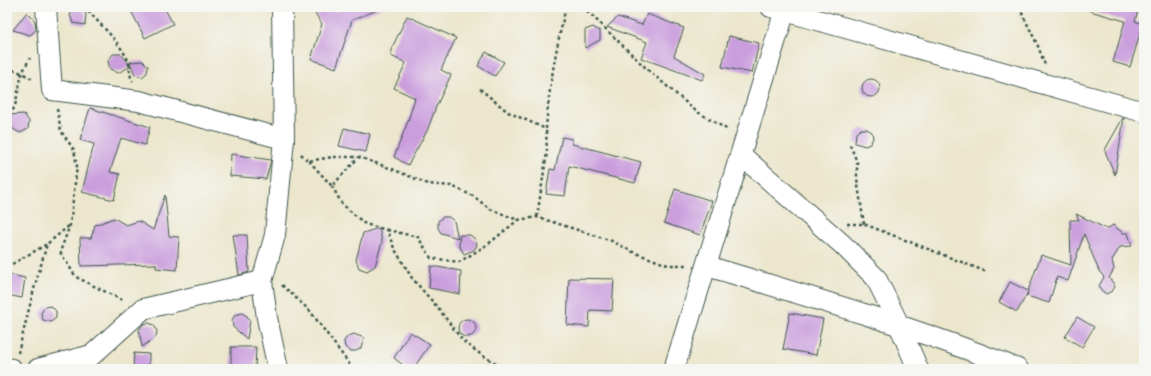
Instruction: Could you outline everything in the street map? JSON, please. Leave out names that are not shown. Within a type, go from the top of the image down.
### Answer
[{"type":"street","points":[[46,7],[52,90],[139,101],[284,138]]},
{"type":"street","points":[[278,369],[267,318],[264,272],[275,235],[284,138],[282,7]]},
{"type":"street","points":[[674,369],[744,148],[781,8],[1144,112]]},
{"type":"street","points":[[744,148],[819,224],[842,244],[876,278],[900,327],[918,369]]},
{"type":"street","points":[[707,266],[852,310],[989,357],[1018,369]]},
{"type":"street","points":[[38,369],[92,355],[143,309],[264,272]]},
{"type":"path","points":[[84,7],[107,30],[123,52],[128,60],[130,77],[134,82]]},
{"type":"path","points":[[537,217],[547,152],[546,129],[549,89],[557,43],[566,7]]},
{"type":"path","points":[[583,7],[648,70],[696,111],[744,148]]},
{"type":"path","points":[[1019,7],[1038,46],[1052,86]]},
{"type":"path","points":[[7,121],[15,106],[22,73],[33,53]]},
{"type":"path","points":[[7,68],[22,73],[52,90],[61,131],[74,150],[77,166],[70,225],[60,252],[76,277],[125,302]]},
{"type":"path","points":[[480,90],[508,112],[546,129]]},
{"type":"path","points":[[284,138],[332,186],[342,204],[364,224],[418,237],[431,258],[459,262],[487,245],[518,220]]},
{"type":"path","points":[[850,145],[857,162],[857,179],[864,224]]},
{"type":"path","points":[[308,161],[333,157],[359,157],[428,184],[452,186],[473,196],[490,210],[518,220],[537,217],[612,241],[634,252],[668,265],[707,266]]},
{"type":"path","points":[[332,186],[359,157]]},
{"type":"path","points":[[819,224],[864,224],[987,272]]},
{"type":"path","points":[[7,267],[47,244],[70,225]]},
{"type":"path","points":[[387,230],[394,248],[412,278],[438,308],[463,341],[484,356],[507,369]]},
{"type":"path","points":[[12,364],[47,244]]},
{"type":"path","points":[[264,272],[310,311],[353,369]]},
{"type":"building","points":[[129,7],[164,7],[173,24],[145,38]]},
{"type":"building","points":[[311,7],[331,7],[337,12],[342,7],[382,8],[352,20],[336,68],[311,59],[322,24]]},
{"type":"building","points":[[1090,7],[1139,7],[1135,21],[1143,24],[1130,67],[1113,62],[1125,21],[1090,11]]},
{"type":"building","points":[[74,9],[81,9],[86,14],[85,25],[73,23],[70,15]]},
{"type":"building","points":[[27,12],[35,21],[36,30],[30,35],[13,30]]},
{"type":"building","points":[[647,14],[684,28],[674,56],[705,74],[702,80],[641,58],[647,42],[607,27],[618,17],[642,25]]},
{"type":"building","points":[[407,16],[456,38],[441,70],[451,75],[427,131],[408,165],[394,157],[415,98],[394,88],[406,63],[391,56],[391,50]]},
{"type":"building","points":[[593,27],[600,31],[600,40],[585,48],[585,30]]},
{"type":"building","points":[[729,36],[759,43],[752,73],[722,67]]},
{"type":"building","points":[[486,52],[504,62],[495,76],[478,66]]},
{"type":"building","points":[[113,54],[121,54],[131,66],[118,73],[110,69],[108,61]]},
{"type":"building","points":[[143,61],[148,66],[147,73],[142,77],[135,75],[130,62]]},
{"type":"building","points":[[871,79],[877,82],[880,88],[877,94],[871,97],[865,94],[862,88],[865,82]]},
{"type":"building","points":[[90,108],[150,127],[145,145],[121,138],[110,172],[120,174],[114,200],[82,192],[94,144],[80,140]]},
{"type":"building","points":[[24,114],[29,121],[28,129],[20,133],[13,129],[8,115]]},
{"type":"building","points":[[1124,118],[1115,175],[1105,151]]},
{"type":"building","points":[[344,128],[370,134],[366,152],[339,146]]},
{"type":"building","points":[[861,129],[867,129],[872,132],[873,138],[870,144],[865,146],[855,143],[856,133]]},
{"type":"building","points":[[562,137],[572,139],[572,144],[641,162],[635,183],[569,166],[565,196],[546,194],[550,169],[555,170]]},
{"type":"building","points":[[231,154],[271,160],[266,179],[230,176]]},
{"type":"building","points":[[675,189],[712,201],[700,235],[664,223]]},
{"type":"building","points":[[165,195],[169,236],[179,237],[177,270],[156,268],[156,264],[81,266],[80,238],[91,238],[95,225],[114,218],[126,225],[139,221],[153,230]]},
{"type":"building","points":[[1076,214],[1107,229],[1113,225],[1123,233],[1128,233],[1132,246],[1120,247],[1112,260],[1114,269],[1109,278],[1115,287],[1112,291],[1106,294],[1099,286],[1104,277],[1099,271],[1084,234],[1068,281],[1057,277],[1049,303],[1027,296],[1028,292],[1017,312],[999,302],[1010,282],[1028,291],[1041,255],[1071,265],[1070,220],[1079,220]]},
{"type":"building","points":[[443,217],[449,217],[454,221],[458,238],[441,233],[438,228],[438,221]]},
{"type":"building","points":[[379,228],[382,242],[375,266],[367,271],[359,268],[356,260],[363,233]]},
{"type":"building","points":[[233,235],[247,235],[249,272],[239,275]]},
{"type":"building","points":[[460,235],[470,235],[475,239],[477,245],[474,250],[464,254],[459,245]]},
{"type":"building","points":[[431,266],[461,271],[460,294],[429,288]]},
{"type":"building","points":[[7,274],[25,278],[22,298],[7,295]]},
{"type":"building","points":[[569,278],[614,279],[612,311],[590,310],[589,327],[567,325]]},
{"type":"building","points":[[51,306],[56,311],[56,318],[51,322],[43,320],[41,313],[45,307]]},
{"type":"building","points":[[242,313],[247,316],[250,321],[247,339],[233,327],[232,320],[235,315]]},
{"type":"building","points":[[790,313],[823,319],[816,355],[783,349]]},
{"type":"building","points":[[1077,317],[1094,327],[1082,347],[1065,337]]},
{"type":"building","points":[[467,319],[473,322],[476,328],[473,334],[467,337],[461,334],[458,328],[461,322]]},
{"type":"building","points":[[149,323],[154,325],[157,331],[156,337],[142,347],[139,330],[143,324]]},
{"type":"building","points":[[410,332],[430,344],[413,369],[408,369],[394,358]]},
{"type":"building","points":[[354,334],[364,338],[361,348],[356,351],[350,351],[345,347],[344,341],[348,336]]},
{"type":"building","points":[[231,347],[256,347],[255,369],[231,369]]},
{"type":"building","points":[[134,353],[149,354],[149,369],[133,369]]}]
